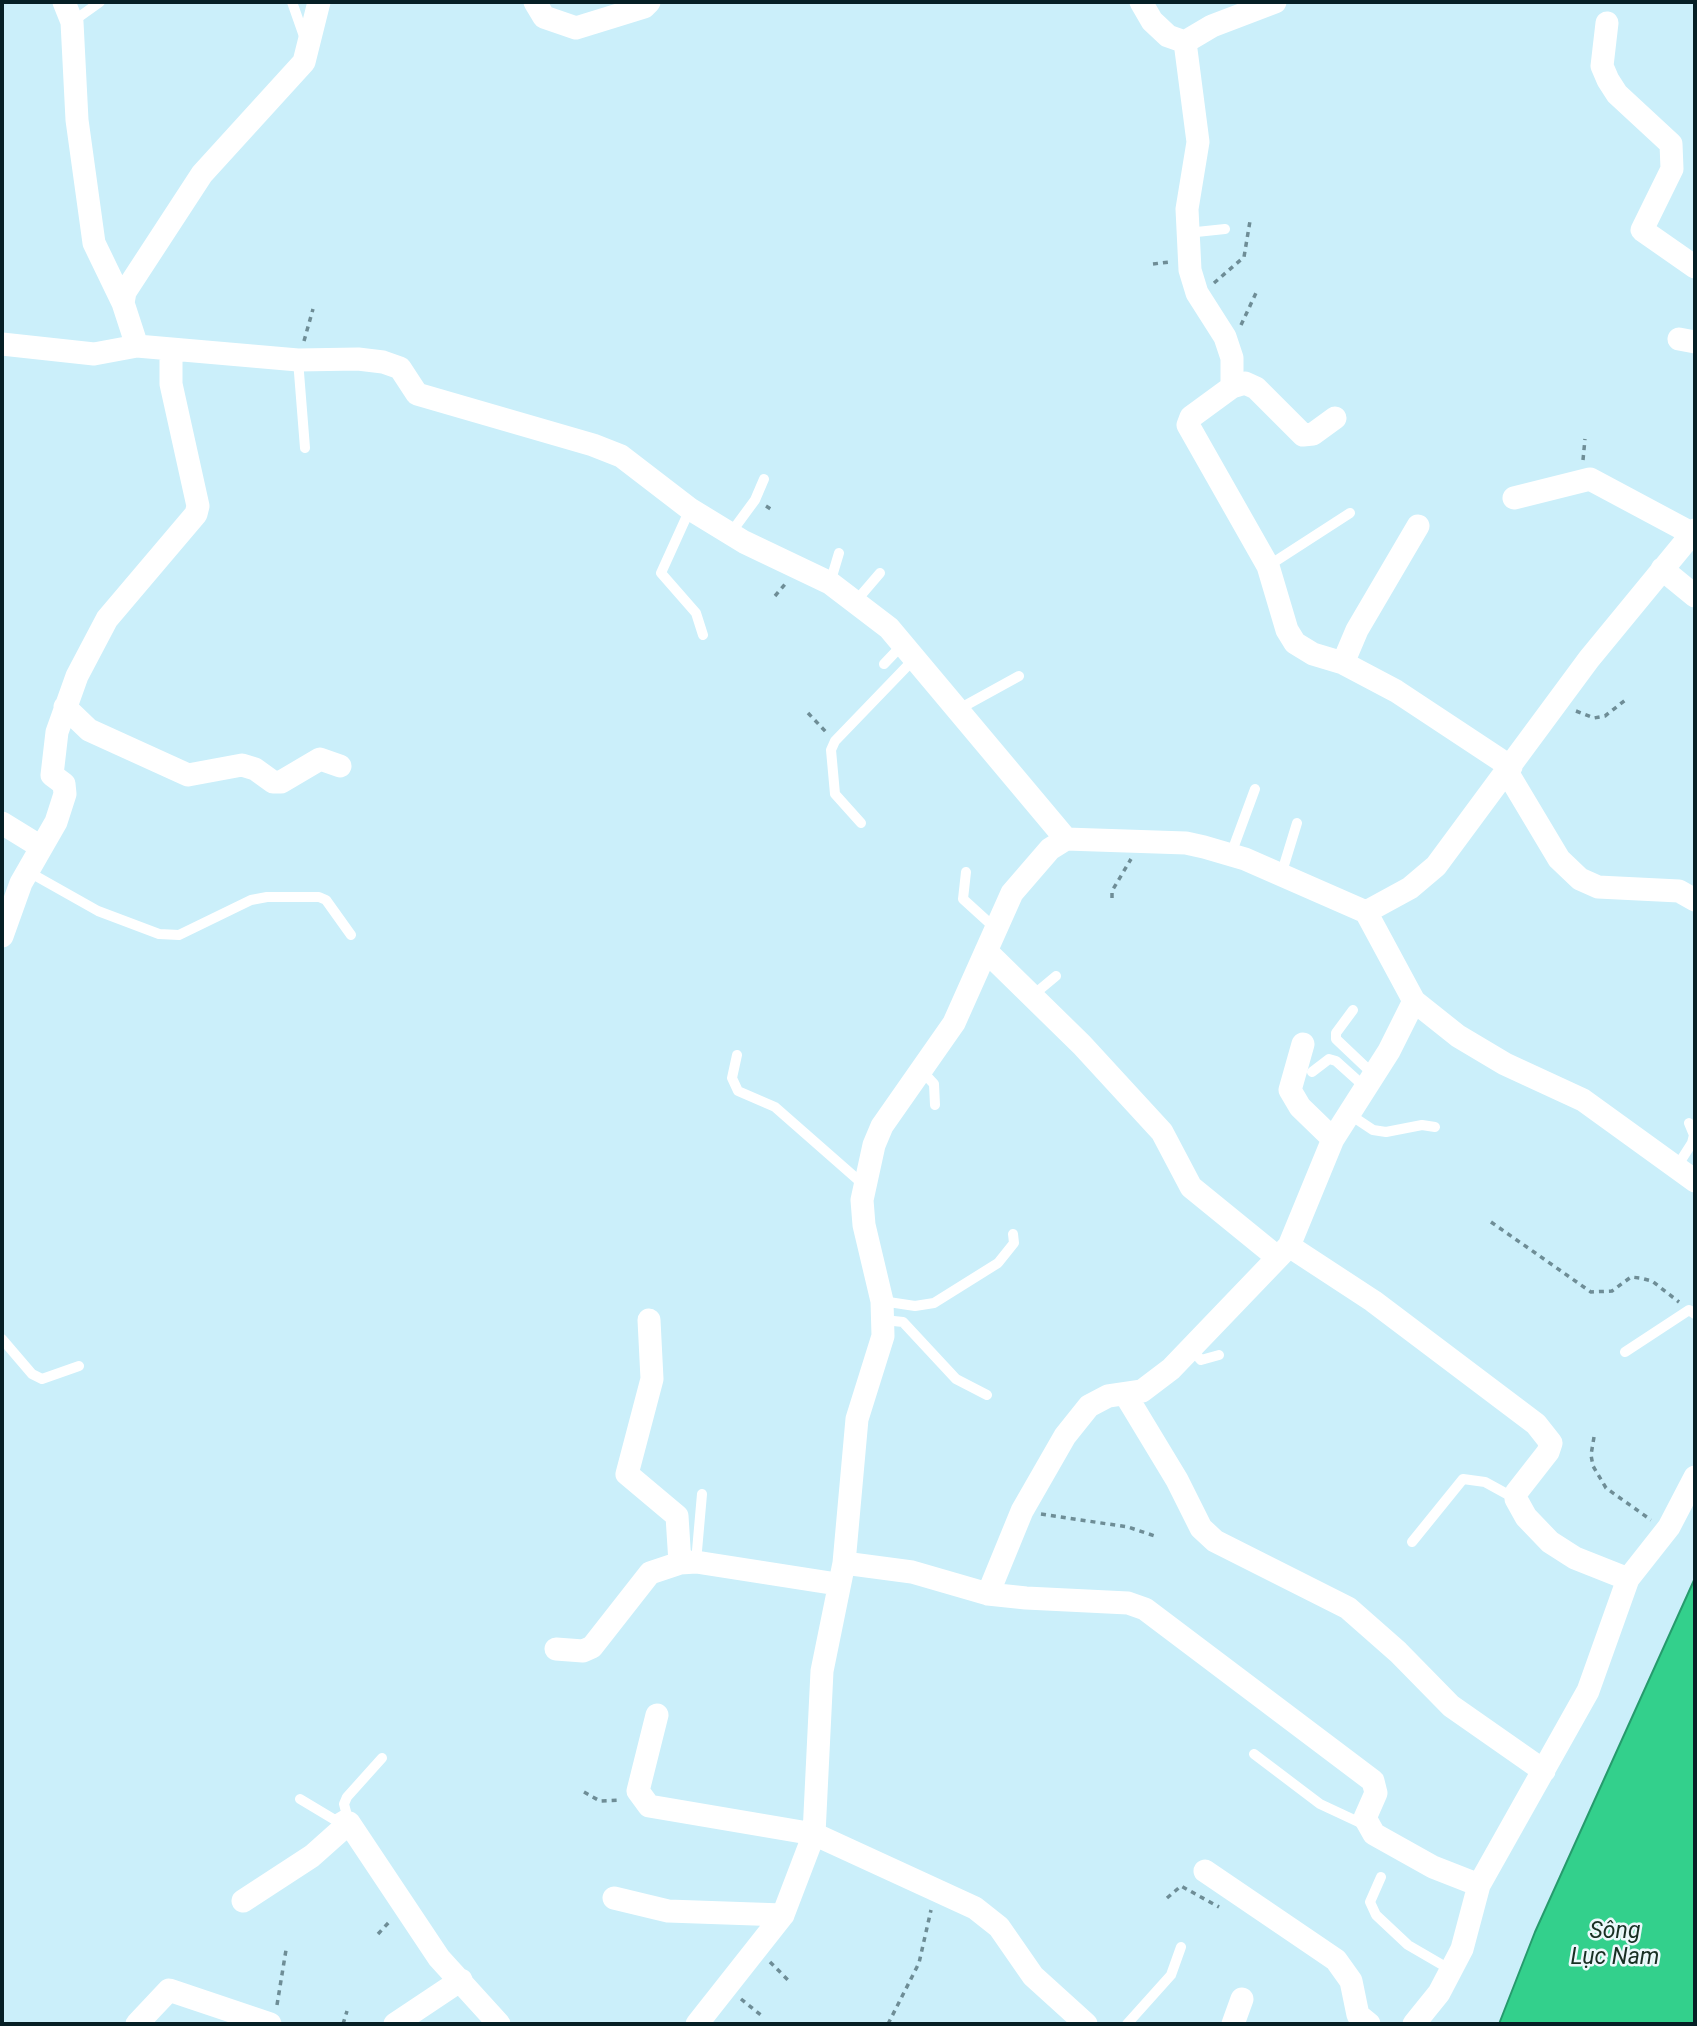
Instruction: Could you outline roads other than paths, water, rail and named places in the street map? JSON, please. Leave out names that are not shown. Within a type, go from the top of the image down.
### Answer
[{"type":"street","points":[[123,303],[134,274],[202,174],[297,72],[309,51],[318,2]]},
{"type":"street","points":[[536,2],[544,17],[576,28],[644,7],[649,2]]},
{"type":"street","points":[[1141,2],[1152,21],[1168,36],[1185,42]]},
{"type":"street","points":[[1185,42],[1205,29],[1274,2]]},
{"type":"street","points":[[68,12],[84,189],[94,243],[123,303],[137,346]]},
{"type":"street","points":[[1607,23],[1602,66],[1608,80],[1617,94],[1671,144],[1672,169],[1642,230],[1695,267]]},
{"type":"street","points":[[1185,42],[1198,142],[1187,209],[1190,270],[1198,293],[1226,337],[1232,358],[1232,387]]},
{"type":"street","points":[[2,344],[94,354],[137,346],[298,360],[358,359],[400,368],[416,394],[593,445],[621,456],[690,509],[730,534],[830,583],[889,628],[1066,839]]},
{"type":"street","points":[[2,936],[27,871],[56,822],[65,794],[64,784],[52,775],[57,732],[77,676],[107,618],[196,514],[198,506],[171,384],[171,351]]},
{"type":"street","points":[[1335,418],[1313,434],[1303,435],[1256,388],[1245,383],[1232,387],[1191,417],[1188,425],[1268,566],[1287,630],[1296,643],[1313,654],[1343,663],[1396,691],[1509,769],[1559,859],[1580,879],[1598,887],[1679,891],[1695,900]]},
{"type":"street","points":[[1366,912],[1410,888],[1436,866],[1559,700],[1693,531],[1590,479],[1514,498]]},
{"type":"street","points":[[1343,663],[1357,630],[1418,526]]},
{"type":"street","points":[[1662,569],[1695,596]]},
{"type":"street","points":[[65,707],[89,730],[188,775],[242,765],[255,769],[273,782],[281,782],[320,758],[340,766]]},
{"type":"street","points":[[2,823],[41,847]]},
{"type":"street","points":[[697,2024],[783,1915],[814,1834],[821,1671],[841,1574],[857,1419],[883,1336],[883,1310],[864,1225],[862,1200],[874,1145],[882,1126],[954,1023],[1012,893],[1042,858],[1066,839],[1186,843],[1231,854],[1366,912],[1414,1001],[1458,1036],[1505,1064],[1583,1100],[1686,1175]]},
{"type":"street","points":[[986,951],[1082,1045],[1162,1132],[1191,1187],[1283,1252],[1373,1301],[1547,1435],[1551,1443],[1548,1451],[1520,1487],[1516,1499],[1526,1517],[1550,1542],[1575,1558],[1628,1578]]},
{"type":"street","points":[[988,1594],[1021,1511],[1066,1436],[1089,1406],[1108,1396],[1142,1391],[1190,1348],[1283,1252],[1333,1139],[1370,1081],[1414,1001]]},
{"type":"street","points":[[1303,1044],[1290,1090],[1300,1107],[1333,1139]]},
{"type":"street","points":[[649,1320],[652,1379],[627,1474],[677,1516],[688,1562]]},
{"type":"street","points":[[1125,1394],[1177,1480],[1201,1528],[1215,1541],[1348,1608],[1398,1652],[1451,1706],[1544,1771]]},
{"type":"street","points":[[1414,2024],[1439,1993],[1471,1923],[1479,1885],[1588,1691],[1628,1578],[1669,1527],[1695,1478]]},
{"type":"street","points":[[556,1649],[583,1651],[592,1647],[650,1573],[688,1562],[841,1574],[876,1564],[988,1594],[1128,1602],[1157,1615],[1373,1781],[1376,1793],[1365,1818],[1367,1826],[1374,1833],[1433,1867],[1479,1885]]},
{"type":"street","points":[[657,1715],[638,1791],[649,1805],[814,1834],[987,1915],[1033,1976],[1085,2024]]},
{"type":"street","points":[[243,1901],[312,1856],[347,1819],[439,1958],[499,2024]]},
{"type":"street","points":[[1205,1871],[1336,1960],[1351,1982],[1358,2015],[1370,2024]]},
{"type":"street","points":[[614,1898],[668,1911],[783,1915]]},
{"type":"street","points":[[395,2024],[461,1980]]},
{"type":"street","points":[[137,2024],[169,1990],[274,2019]]},
{"type":"street","points":[[1233,2024],[1242,1999]]},
{"type":"lane","points":[[68,12],[100,2]]},
{"type":"lane","points":[[292,2],[309,51]]},
{"type":"lane","points":[[1187,233],[1225,229]]},
{"type":"lane","points":[[298,360],[305,448]]},
{"type":"lane","points":[[730,534],[755,500],[764,479]]},
{"type":"lane","points":[[690,509],[661,573],[696,613],[704,635]]},
{"type":"lane","points":[[1268,566],[1350,513]]},
{"type":"lane","points":[[830,583],[839,553]]},
{"type":"lane","points":[[856,601],[880,573]]},
{"type":"lane","points":[[884,664],[909,651]]},
{"type":"lane","points":[[861,823],[835,794],[830,765],[835,741],[909,651]]},
{"type":"lane","points":[[959,709],[1019,676]]},
{"type":"lane","points":[[1231,854],[1255,789]]},
{"type":"lane","points":[[1281,875],[1297,823]]},
{"type":"lane","points":[[27,871],[98,911],[159,934],[179,935],[251,900],[318,897],[326,900],[351,935]]},
{"type":"lane","points":[[966,872],[963,899],[996,929]]},
{"type":"lane","points":[[1032,996],[1056,976]]},
{"type":"lane","points":[[1353,1010],[1336,1033],[1336,1040],[1370,1081]]},
{"type":"lane","points":[[737,1055],[732,1078],[738,1090],[775,1107],[865,1186]]},
{"type":"lane","points":[[1312,1072],[1329,1059],[1370,1081]]},
{"type":"lane","points":[[921,1070],[934,1084],[934,1105]]},
{"type":"lane","points":[[1349,1114],[1373,1130],[1386,1132],[1422,1125],[1435,1127]]},
{"type":"lane","points":[[1686,1175],[1693,1135],[1689,1123]]},
{"type":"lane","points":[[883,1310],[934,1303],[998,1264],[1014,1243],[1013,1234]]},
{"type":"lane","points":[[883,1310],[903,1322],[956,1379],[987,1395]]},
{"type":"lane","points":[[1625,1352],[1692,1312]]},
{"type":"lane","points":[[2,1339],[32,1374],[42,1379],[79,1366]]},
{"type":"lane","points":[[1190,1348],[1201,1360],[1219,1355]]},
{"type":"lane","points":[[1412,1542],[1463,1479],[1485,1482],[1516,1499]]},
{"type":"lane","points":[[688,1562],[702,1494]]},
{"type":"lane","points":[[1254,1754],[1320,1804],[1367,1826]]},
{"type":"lane","points":[[300,1799],[335,1820],[347,1819],[344,1804],[347,1797],[382,1758]]},
{"type":"lane","points":[[1381,1877],[1370,1902],[1376,1915],[1408,1945],[1451,1970]]},
{"type":"lane","points":[[1127,2024],[1171,1975],[1181,1947]]},
{"type":"water","name":"Sông Lục Nam","points":[[1695,1578],[1695,2024],[1499,2024],[1535,1932]]}]
